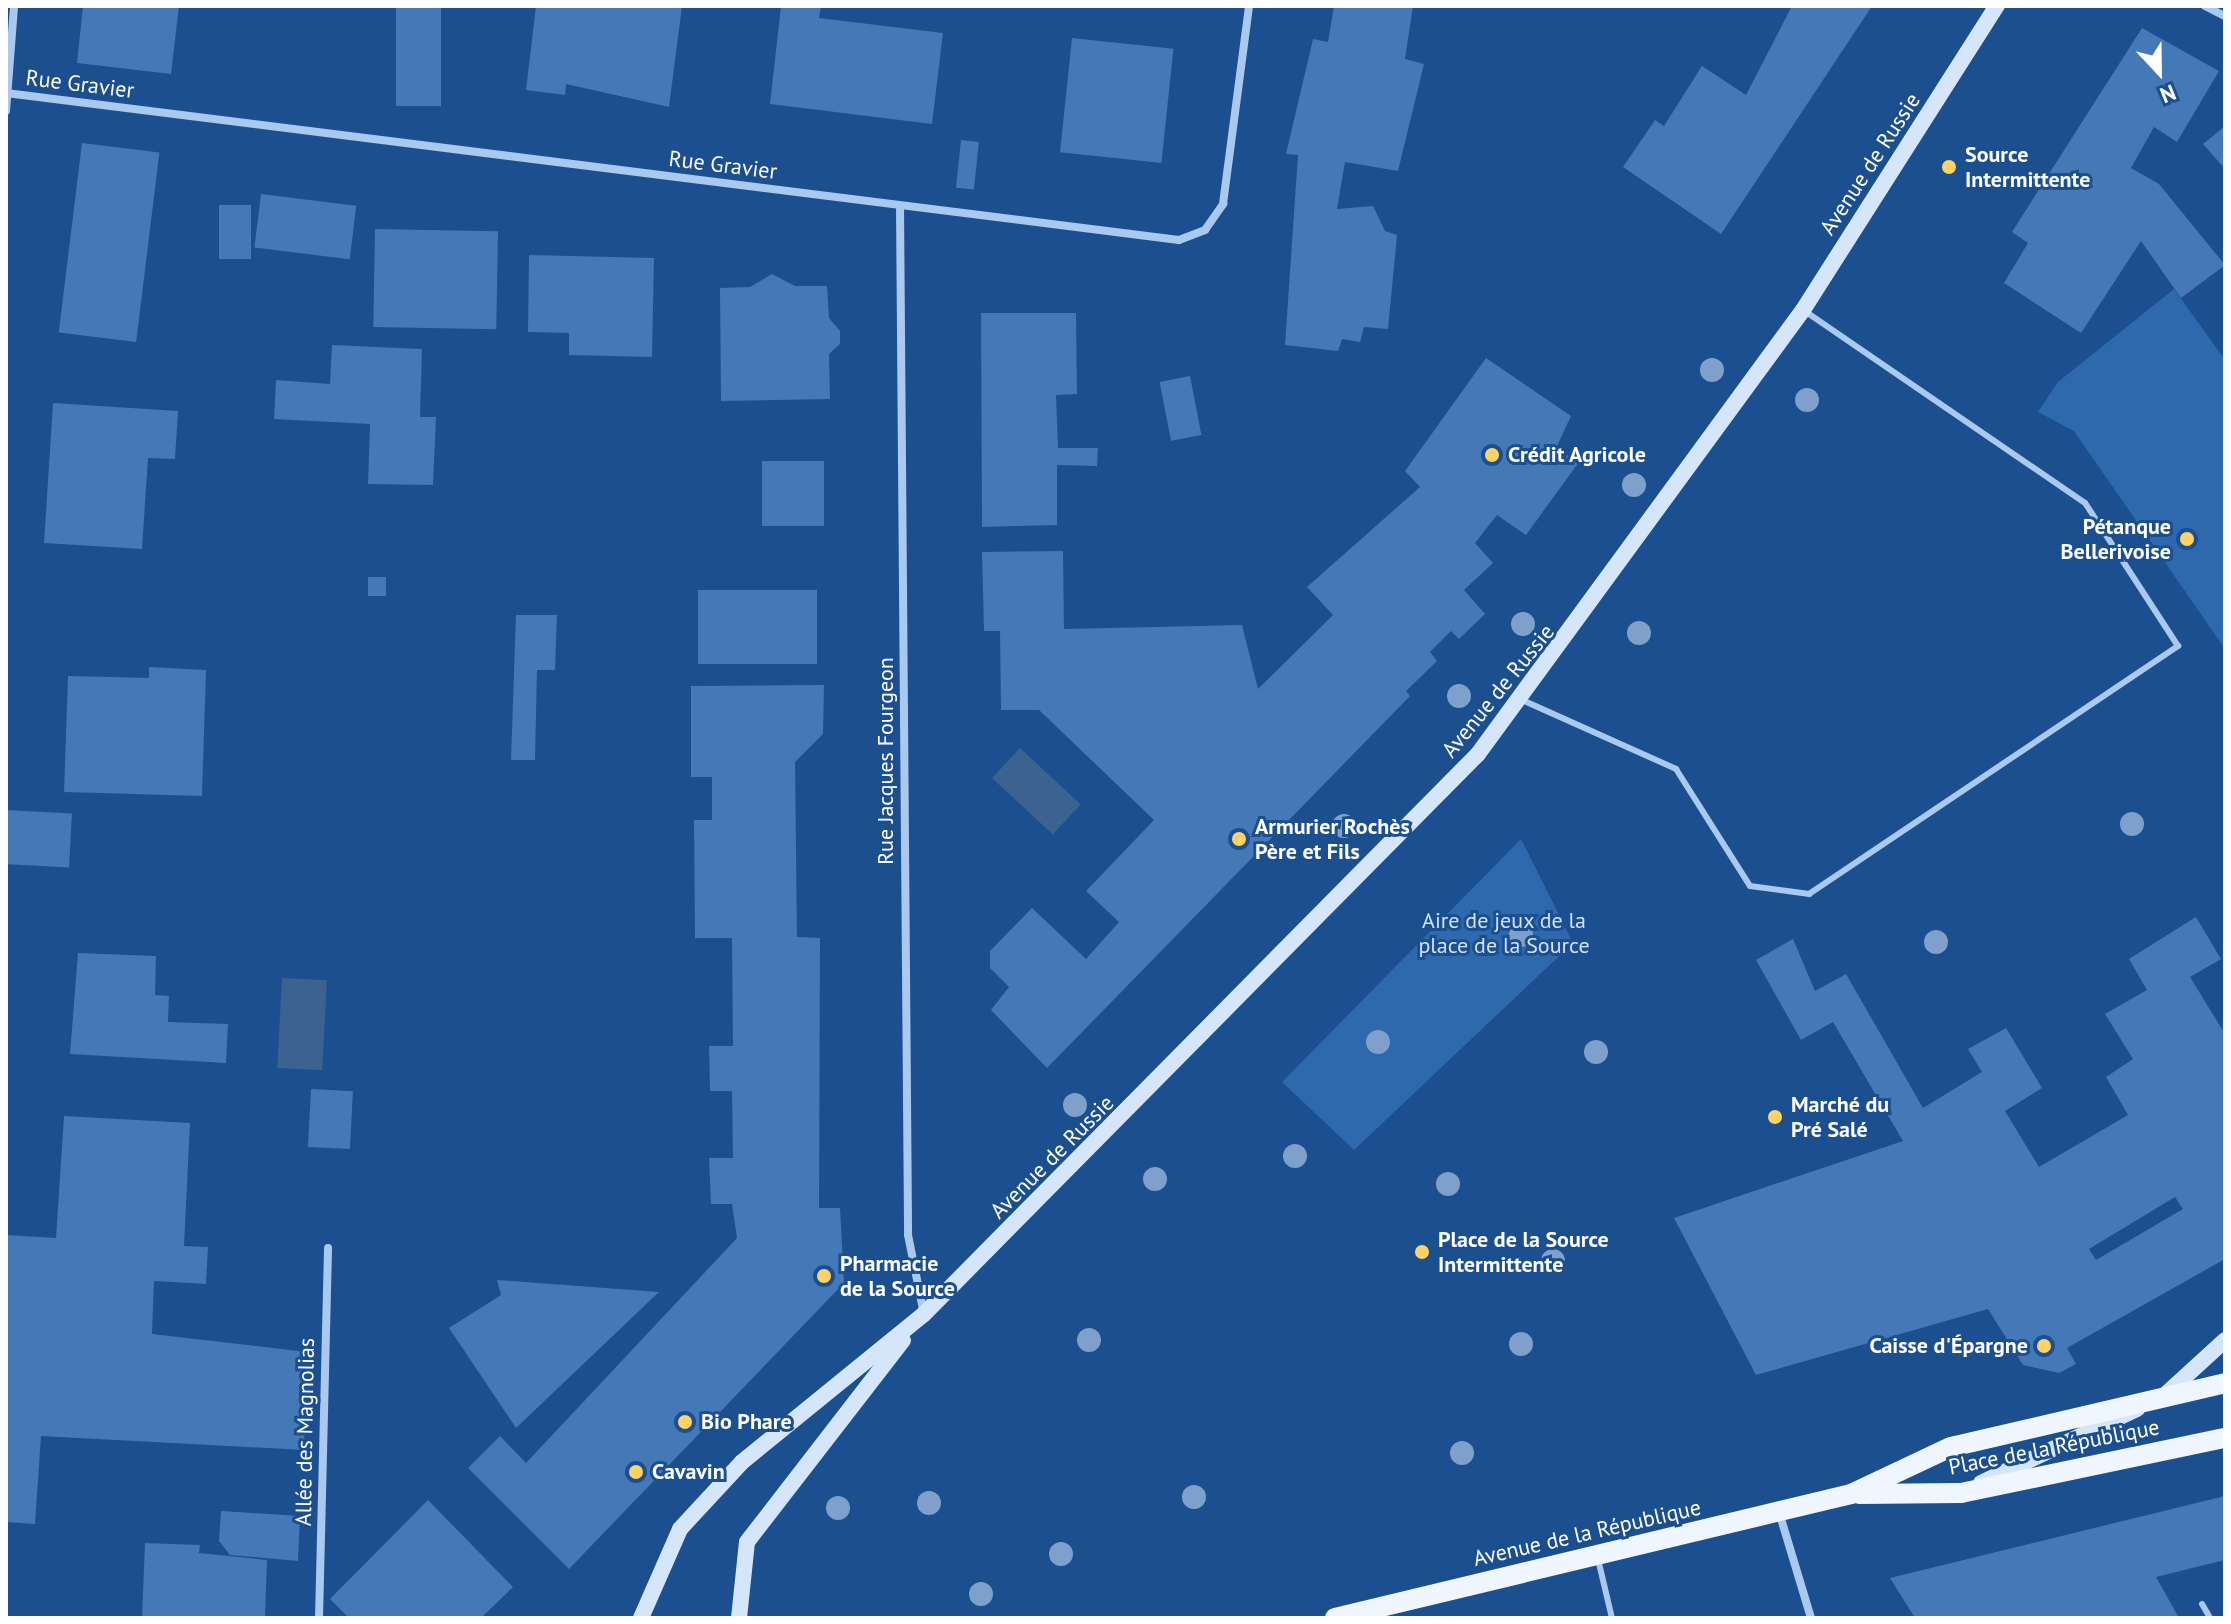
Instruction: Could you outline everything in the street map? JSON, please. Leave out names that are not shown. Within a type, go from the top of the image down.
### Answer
[{"type":"main road","name":"Place de la République","points":[[1851,1494],[1951,1447],[2172,1392],[2225,1383]]},
{"type":"main road","name":"Place de la République","points":[[1851,1494],[1961,1493],[2225,1438]]},
{"type":"main road","name":"Avenue de la République","points":[[1335,1618],[1851,1494]]},
{"type":"street","points":[[6,111],[14,6]]},
{"type":"street","name":"Rue Gravier","points":[[7,93],[1179,240],[1205,230],[1223,204],[1249,6]]},
{"type":"street","name":"Avenue de Russie","points":[[641,1618],[680,1529],[742,1462],[924,1314],[1478,754],[1522,700],[1803,310],[1997,6]]},
{"type":"street","points":[[2205,6],[2225,16]]},
{"type":"street","name":"Rue Jacques Fourgeon","points":[[900,206],[908,1235],[924,1314]]},
{"type":"street","name":"Allée des Magnolias","points":[[319,1618],[328,1248]]},
{"type":"street","name":"Avenue de Russie","points":[[739,1618],[747,1542],[924,1314]]},
{"type":"street","points":[[1961,1493],[2172,1392],[2225,1340]]},
{"type":"street","points":[[1779,1512],[1811,1618]]},
{"type":"lane","points":[[1522,700],[1676,769],[1750,886],[1809,894],[2178,646],[2085,503],[1803,310]]},
{"type":"lane","points":[[1597,1555],[1612,1618]]},
{"type":"lane","points":[[2202,1604],[2210,1618]]},
{"type":"green space","name":"Pétanque Bellerivoise","points":[[2174,289],[2225,360],[2225,649],[2074,431],[2038,412],[2058,382]]},
{"type":"green space","name":"Aire de jeux de la place de la Source","points":[[1521,839],[1573,943],[1354,1150],[1282,1082]]},
{"type":"shaded area","points":[[1020,748],[1081,805],[1053,835],[992,778]]},
{"type":"shaded area","points":[[282,978],[327,980],[322,1070],[277,1068]]},
{"type":"building","points":[[83,6],[179,6],[171,74],[77,63]]},
{"type":"building","points":[[396,6],[441,6],[441,106],[396,106]]},
{"type":"building","points":[[536,6],[682,6],[669,107],[566,84],[565,95],[526,90]]},
{"type":"building","points":[[781,6],[821,6],[819,18],[943,33],[932,124],[770,104]]},
{"type":"building","points":[[1334,6],[1413,6],[1405,59],[1424,64],[1398,171],[1345,162],[1337,209],[1373,206],[1385,231],[1397,235],[1388,329],[1364,327],[1360,342],[1342,339],[1338,351],[1285,345],[1298,155],[1286,154],[1313,39],[1328,42]]},
{"type":"building","points":[[1792,6],[1872,6],[1721,234],[1623,167],[1655,120],[1664,126],[1702,66],[1746,95]]},
{"type":"building","points":[[2142,28],[2219,71],[2177,142],[2154,127],[2131,168],[2159,184],[2225,265],[2181,298],[2141,241],[2081,333],[2004,283],[2028,243],[2012,232]]},
{"type":"building","points":[[1072,38],[1173,49],[1161,163],[1060,152]]},
{"type":"building","points":[[2225,126],[2225,169],[2203,144]]},
{"type":"building","points":[[961,140],[979,142],[974,190],[956,188]]},
{"type":"building","points":[[82,143],[159,153],[136,342],[59,333]]},
{"type":"building","points":[[261,194],[356,206],[350,259],[254,248]]},
{"type":"building","points":[[219,205],[251,205],[251,259],[219,259]]},
{"type":"building","points":[[375,229],[498,231],[496,329],[373,327]]},
{"type":"building","points":[[529,255],[654,258],[652,357],[569,355],[569,333],[528,332]]},
{"type":"building","points":[[772,274],[795,286],[827,286],[829,318],[840,331],[840,344],[829,354],[830,399],[721,401],[720,288],[750,287]]},
{"type":"building","points":[[981,313],[1076,313],[1077,394],[1056,395],[1058,448],[1098,448],[1097,466],[1057,465],[1057,525],[982,527]]},
{"type":"building","points":[[332,345],[422,349],[420,417],[436,417],[433,485],[368,484],[370,424],[274,419],[276,380],[330,384]]},
{"type":"building","points":[[1486,358],[1571,416],[1556,448],[1579,462],[1526,535],[1497,515],[1475,543],[1493,563],[1464,590],[1485,614],[1459,639],[1451,631],[1430,652],[1437,661],[1406,691],[1410,696],[1047,1068],[991,1010],[1009,987],[990,968],[990,951],[1032,908],[1086,959],[1119,922],[1086,891],[1154,820],[1039,710],[1001,710],[1000,631],[984,631],[982,552],[1063,551],[1064,629],[1242,625],[1258,689],[1333,615],[1307,587],[1420,487],[1405,471]]},
{"type":"building","points":[[1190,376],[1201,435],[1171,441],[1160,382]]},
{"type":"building","points":[[53,403],[178,411],[175,459],[148,458],[142,549],[44,543]]},
{"type":"building","points":[[762,461],[824,461],[824,526],[762,526]]},
{"type":"building","points":[[368,577],[386,577],[386,596],[368,596]]},
{"type":"building","points":[[698,590],[817,590],[817,664],[698,664]]},
{"type":"building","points":[[516,615],[557,615],[555,670],[537,670],[535,760],[511,760]]},
{"type":"building","points":[[149,667],[206,670],[202,796],[64,792],[68,676],[149,678]]},
{"type":"building","points":[[824,685],[823,734],[795,762],[797,937],[820,938],[819,1208],[840,1208],[844,1283],[569,1569],[468,1468],[500,1436],[526,1463],[737,1238],[732,1204],[711,1204],[709,1158],[733,1158],[732,1091],[710,1091],[709,1046],[733,1046],[732,938],[695,938],[694,820],[712,820],[712,777],[691,777],[691,686]]},
{"type":"building","points":[[6,810],[72,813],[69,867],[6,864]]},
{"type":"building","points":[[2196,917],[2221,959],[2190,977],[2225,1034],[2225,1259],[2067,1348],[2076,1364],[2059,1373],[2023,1365],[1988,1309],[1756,1375],[1674,1218],[1903,1141],[1833,1022],[1801,1040],[1756,960],[1793,939],[1815,991],[1846,974],[1923,1108],[1982,1072],[1968,1049],[2006,1028],[2042,1088],[2005,1111],[2039,1167],[2128,1115],[2106,1077],[2133,1059],[2105,1014],[2147,990],[2129,959]],"holes":[[[2175,1197],[2183,1209],[2096,1260],[2089,1249]]]},
{"type":"building","points":[[78,953],[156,956],[155,995],[169,996],[168,1022],[228,1024],[226,1063],[70,1054]]},
{"type":"building","points":[[311,1089],[353,1091],[350,1149],[308,1147]]},
{"type":"building","points":[[64,1116],[190,1123],[184,1246],[208,1247],[206,1284],[154,1281],[152,1334],[307,1352],[304,1450],[41,1436],[35,1524],[6,1522],[6,1235],[56,1238]]},
{"type":"building","points":[[497,1280],[659,1292],[516,1428],[449,1328],[501,1295]]},
{"type":"building","points":[[2225,1496],[2225,1560],[2156,1577],[2179,1618],[1915,1618],[1890,1578]]},
{"type":"building","points":[[428,1500],[513,1587],[481,1618],[349,1618],[330,1599]]},
{"type":"building","points":[[221,1511],[300,1516],[298,1561],[230,1555],[219,1541]]},
{"type":"building","points":[[145,1543],[200,1545],[199,1553],[267,1560],[265,1618],[142,1618]]},
{"type":"place","name":"Source Intermittente","points":[[1949,167]]},
{"type":"place","name":"Crédit Agricole","points":[[1492,455]]},
{"type":"place","name":"Pétanque Bellerivoise","points":[[2187,539]]},
{"type":"place","name":"Armurier Rochès Père et Fils","points":[[1239,839]]},
{"type":"place","name":"Marché du Pré Salé","points":[[1775,1117]]},
{"type":"place","name":"Place de la Source Intermittente","points":[[1422,1252]]},
{"type":"place","name":"Pharmacie de la Source","points":[[824,1276]]},
{"type":"place","name":"Caisse d'Épargne","points":[[2044,1346]]},
{"type":"place","name":"Bio Phare","points":[[685,1422]]},
{"type":"place","name":"Cavavin","points":[[636,1472]]}]
